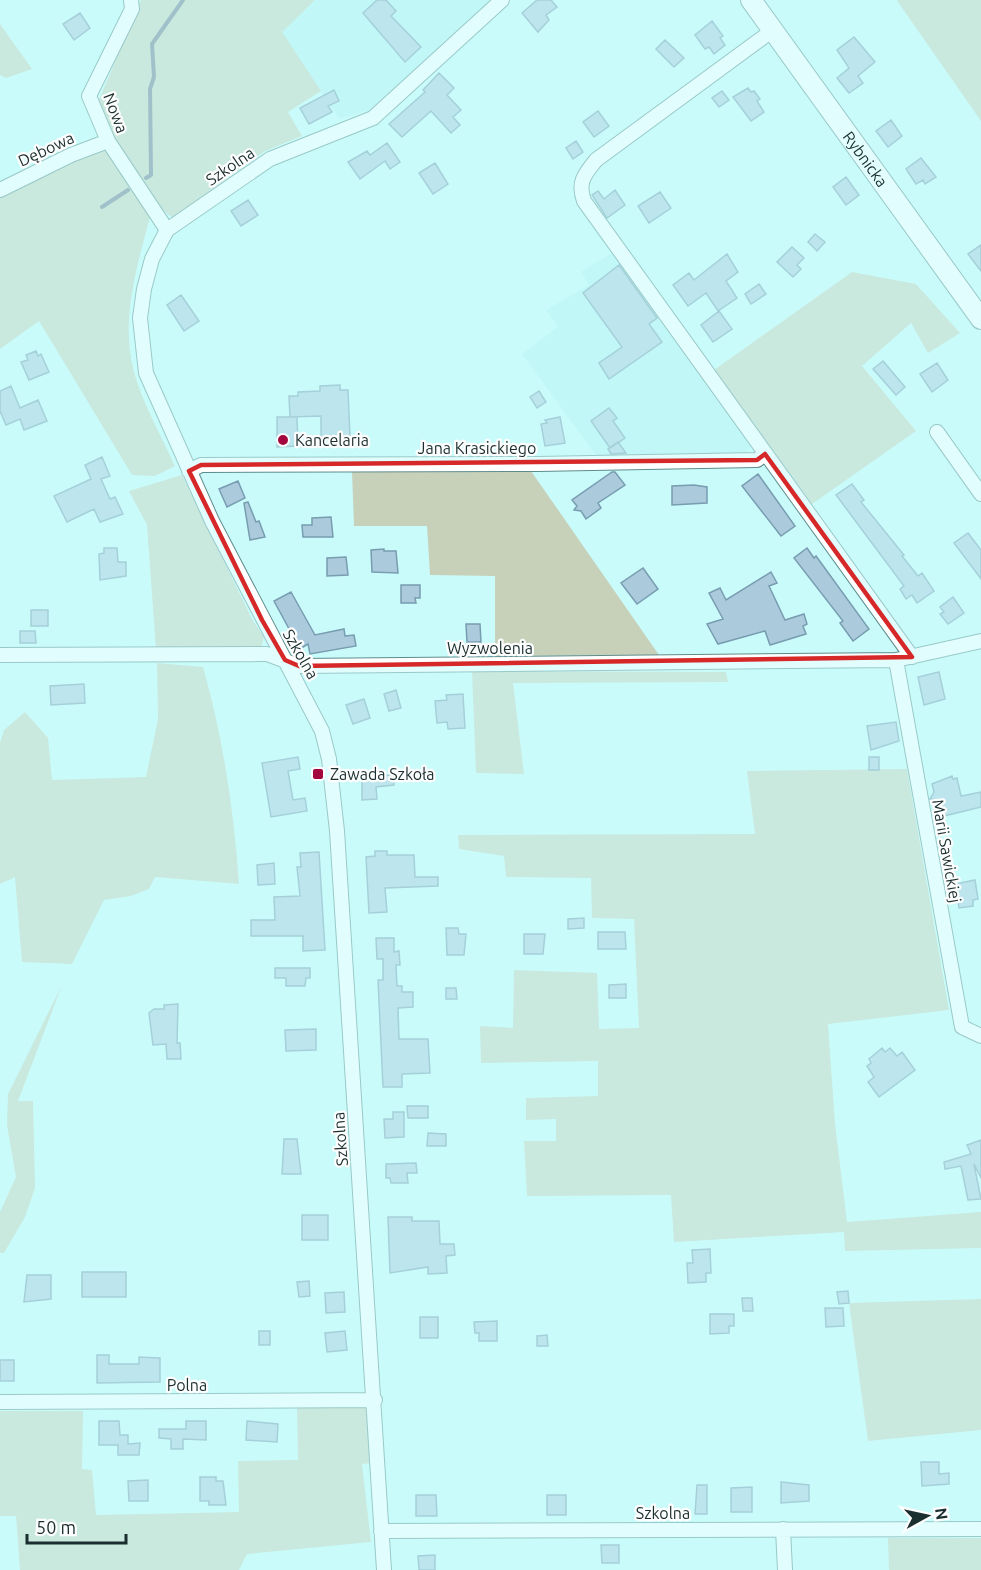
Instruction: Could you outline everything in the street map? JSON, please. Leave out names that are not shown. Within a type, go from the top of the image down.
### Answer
[{"type":"main road","name":"Rybnicka","points":[[751,0],[981,319]]},
{"type":"street","name":"Nowa","points":[[131,0],[132,9],[89,96],[108,141],[167,230]]},
{"type":"street","name":"Szkolna","points":[[384,1570],[375,1400],[337,831],[329,759],[322,731],[222,541],[146,373],[141,345],[140,318],[152,258],[167,230],[270,159],[374,118],[502,0]]},
{"type":"street","points":[[773,30],[596,160],[583,176],[579,189],[584,201],[912,657]]},
{"type":"street","name":"Dębowa","points":[[0,190],[71,155],[108,141]]},
{"type":"street","points":[[937,432],[981,494]]},
{"type":"street","name":"Jana Krasickiego","points":[[189,471],[201,465],[525,464],[756,460],[765,454]]},
{"type":"street","name":"Wyzwolenia","points":[[0,655],[267,654],[299,666],[896,660],[981,641]]},
{"type":"street","name":"Marii Sawickiej","points":[[896,660],[963,1027],[981,1036]]},
{"type":"street","name":"Polna","points":[[0,1402],[375,1400]]},
{"type":"street","points":[[783,1529],[785,1570]]},
{"type":"street","name":"Szkolna","points":[[381,1532],[981,1529]]},
{"type":"highlighted area","points":[[765,454],[912,657],[299,666],[285,660],[262,620],[189,471],[201,465],[757,460]]},
{"type":"shaded area","points":[[315,0],[491,0],[380,107],[339,119],[281,32]]},
{"type":"shaded area","points":[[613,252],[754,444],[744,456],[599,459],[522,354],[558,327],[546,310],[589,285],[581,272]]},
{"type":"green space","points":[[141,0],[315,0],[282,32],[321,91],[288,112],[302,136],[265,151],[173,218],[161,209],[139,182],[119,149],[98,102]]},
{"type":"green space","points":[[897,0],[981,0],[981,121],[900,5]]},
{"type":"green space","points":[[0,24],[32,69],[6,78],[0,75]]},
{"type":"green space","points":[[107,149],[150,217],[132,294],[129,333],[134,372],[147,407],[175,466],[155,476],[132,475],[39,321],[0,349],[0,197],[80,156]]},
{"type":"green space","points":[[852,272],[916,284],[960,333],[928,353],[911,323],[862,366],[916,431],[812,504],[714,370]]},
{"type":"green space","points":[[531,471],[659,655],[495,656],[495,576],[430,575],[427,526],[354,526],[352,472]]},
{"type":"green space","points":[[182,475],[253,621],[264,637],[261,648],[156,650],[147,525],[129,491]]},
{"type":"green space","points":[[157,663],[203,667],[227,774],[239,884],[155,877],[149,889],[131,896],[104,900],[72,964],[22,962],[15,877],[0,884],[0,743],[4,730],[25,712],[48,738],[52,780],[146,777],[158,719]]},
{"type":"green space","points":[[472,671],[726,672],[728,682],[513,683],[524,774],[476,773]]},
{"type":"green space","points":[[907,769],[949,1010],[828,1024],[835,1124],[847,1222],[981,1212],[981,1248],[845,1251],[844,1232],[674,1242],[671,1195],[527,1196],[524,1141],[556,1141],[556,1119],[526,1120],[526,1098],[598,1096],[598,1061],[481,1063],[480,1026],[513,1028],[514,970],[597,973],[599,1029],[639,1028],[634,919],[592,918],[591,878],[506,877],[504,856],[459,849],[458,835],[755,834],[747,771]]},
{"type":"green space","points":[[62,985],[18,1101],[33,1101],[35,1188],[25,1217],[4,1253],[0,1253],[0,1212],[16,1177],[7,1125],[8,1094]]},
{"type":"green space","points":[[981,1299],[981,1430],[868,1441],[849,1303]]},
{"type":"green space","points":[[369,1406],[372,1463],[362,1464],[371,1542],[247,1554],[239,1570],[20,1570],[16,1516],[0,1516],[0,1411],[83,1411],[82,1469],[92,1470],[96,1515],[239,1512],[238,1461],[298,1460],[297,1408]]},
{"type":"green space","points":[[888,1538],[981,1538],[981,1570],[889,1570]]},
{"type":"building","points":[[377,0],[386,0],[396,11],[391,16],[421,47],[405,62],[363,13]]},
{"type":"building","points":[[537,0],[551,0],[557,7],[546,15],[549,20],[538,32],[522,13]]},
{"type":"building","points":[[80,13],[90,28],[74,40],[63,24]]},
{"type":"building","points":[[712,21],[723,36],[720,38],[725,45],[714,54],[709,47],[705,49],[695,35]]},
{"type":"building","points":[[854,37],[875,62],[858,76],[863,83],[849,93],[837,78],[849,68],[837,50]]},
{"type":"building","points":[[665,40],[684,58],[674,67],[656,49]]},
{"type":"building","points":[[439,73],[454,88],[447,95],[461,110],[453,117],[460,125],[451,133],[431,111],[402,137],[389,124],[425,92],[423,90]]},
{"type":"building","points":[[748,88],[751,92],[754,91],[760,99],[757,101],[764,112],[751,121],[733,97]]},
{"type":"building","points":[[334,90],[339,101],[328,106],[332,112],[309,124],[300,108]]},
{"type":"building","points":[[722,91],[729,100],[719,107],[712,98]]},
{"type":"building","points":[[598,111],[609,126],[594,137],[583,122]]},
{"type":"building","points":[[891,120],[902,136],[888,147],[876,131]]},
{"type":"building","points":[[576,141],[583,152],[573,159],[566,148]]},
{"type":"building","points":[[387,143],[400,162],[390,169],[385,161],[360,179],[348,162],[367,151],[370,155]]},
{"type":"building","points":[[921,158],[936,177],[925,184],[923,180],[916,184],[906,169]]},
{"type":"building","points":[[435,163],[448,184],[433,194],[419,173]]},
{"type":"building","points":[[846,177],[859,195],[846,205],[833,187]]},
{"type":"building","points":[[615,190],[625,205],[607,218],[592,195],[598,191],[604,199]]},
{"type":"building","points":[[660,192],[671,208],[649,223],[638,206]]},
{"type":"building","points":[[248,200],[258,215],[241,226],[231,211]]},
{"type":"building","points":[[815,234],[825,242],[817,251],[808,242]]},
{"type":"building","points":[[981,245],[981,271],[968,254]]},
{"type":"building","points":[[792,247],[804,258],[797,265],[801,269],[793,277],[777,262]]},
{"type":"building","points":[[727,254],[738,272],[726,281],[737,298],[718,311],[706,293],[688,306],[673,285],[689,273],[694,280]]},
{"type":"building","points":[[619,265],[657,318],[649,324],[662,342],[609,379],[599,363],[622,347],[583,293]]},
{"type":"building","points":[[759,284],[766,294],[751,304],[745,294]]},
{"type":"building","points":[[181,295],[199,321],[184,331],[167,305]]},
{"type":"building","points":[[719,311],[732,329],[713,342],[701,325]]},
{"type":"building","points":[[36,351],[38,356],[41,354],[49,372],[29,380],[21,362],[28,360],[26,355]]},
{"type":"building","points":[[883,361],[905,387],[896,395],[873,369]]},
{"type":"building","points":[[937,363],[948,380],[932,392],[920,374]]},
{"type":"building","points":[[340,385],[340,390],[348,390],[350,437],[321,437],[321,416],[290,417],[289,396],[298,396],[298,392],[320,391],[320,386]]},
{"type":"building","points":[[11,386],[20,408],[38,400],[47,421],[24,430],[20,419],[6,425],[0,411],[0,391]]},
{"type":"building","points":[[539,391],[546,402],[537,408],[530,397]]},
{"type":"building","points":[[609,408],[617,418],[613,421],[625,438],[610,448],[591,421]]},
{"type":"building","points":[[277,417],[297,417],[298,446],[277,447]]},
{"type":"building","points":[[560,417],[565,443],[545,446],[541,424],[547,423],[545,420]]},
{"type":"building","points":[[618,442],[626,453],[611,454],[608,449]]},
{"type":"building","points":[[102,457],[110,476],[101,479],[110,499],[115,497],[123,514],[100,522],[94,509],[67,522],[54,496],[91,479],[85,465]]},
{"type":"building","points":[[615,472],[625,485],[598,503],[601,508],[586,519],[581,511],[574,510],[577,506],[572,500]]},
{"type":"building","points":[[758,474],[795,526],[781,536],[742,486]]},
{"type":"building","points":[[238,481],[245,498],[227,507],[219,489]]},
{"type":"building","points":[[852,484],[864,500],[861,502],[904,555],[902,556],[918,576],[922,573],[934,591],[917,603],[912,595],[906,599],[900,589],[904,586],[836,495]]},
{"type":"building","points":[[672,486],[707,487],[707,503],[672,505]]},
{"type":"building","points":[[248,502],[265,537],[250,540],[244,503]]},
{"type":"building","points":[[331,517],[333,537],[303,537],[302,525],[312,525],[312,518]]},
{"type":"building","points":[[968,533],[981,550],[981,579],[954,543]]},
{"type":"building","points":[[104,548],[117,548],[118,562],[126,562],[126,576],[100,580],[99,554],[104,553]]},
{"type":"building","points":[[807,548],[814,558],[816,556],[869,629],[853,641],[840,623],[843,621],[794,558]]},
{"type":"building","points":[[384,549],[384,551],[396,551],[398,573],[372,572],[371,550]]},
{"type":"building","points":[[346,557],[348,575],[327,576],[327,558]]},
{"type":"building","points":[[643,568],[658,589],[637,604],[621,583]]},
{"type":"building","points":[[771,572],[777,583],[769,586],[785,620],[804,614],[807,624],[803,626],[806,634],[770,645],[765,631],[718,644],[707,624],[723,619],[709,593],[720,588],[726,600]]},
{"type":"building","points":[[401,585],[420,585],[420,598],[415,598],[416,603],[401,603]]},
{"type":"building","points":[[291,592],[315,635],[344,629],[345,636],[354,635],[356,646],[310,654],[308,644],[300,649],[274,601]]},
{"type":"building","points":[[953,597],[964,613],[948,624],[940,614],[944,612],[940,607]]},
{"type":"building","points":[[31,610],[48,610],[48,626],[31,626]]},
{"type":"building","points":[[466,624],[480,624],[481,642],[467,642]]},
{"type":"building","points":[[20,631],[35,631],[36,643],[20,643]]},
{"type":"building","points":[[939,672],[945,699],[924,705],[918,677]]},
{"type":"building","points":[[84,684],[85,703],[51,705],[50,686]]},
{"type":"building","points":[[396,690],[401,708],[389,711],[384,694]]},
{"type":"building","points":[[463,694],[465,728],[448,729],[447,722],[437,723],[435,701],[447,700],[446,695]]},
{"type":"building","points":[[364,699],[370,718],[353,724],[346,705]]},
{"type":"building","points":[[896,722],[899,741],[871,750],[867,726]]},
{"type":"building","points":[[298,757],[300,769],[288,771],[293,800],[305,798],[307,811],[271,817],[262,763]]},
{"type":"building","points":[[869,757],[879,757],[879,770],[869,770]]},
{"type":"building","points":[[394,775],[394,785],[376,787],[377,799],[362,800],[362,776]]},
{"type":"building","points":[[952,776],[953,779],[957,778],[961,796],[981,792],[981,807],[940,817],[935,800],[930,799],[934,792],[932,784]]},
{"type":"building","points":[[375,851],[387,851],[387,855],[414,855],[415,877],[438,877],[438,886],[385,888],[387,912],[369,913],[366,857],[375,856]]},
{"type":"building","points":[[319,852],[325,950],[303,951],[303,936],[251,936],[251,920],[275,920],[274,897],[300,896],[297,867],[301,867],[300,853]]},
{"type":"building","points":[[274,863],[275,884],[258,885],[257,865]]},
{"type":"building","points":[[975,880],[978,899],[973,900],[973,906],[959,908],[955,884]]},
{"type":"building","points":[[584,918],[584,928],[568,929],[568,919]]},
{"type":"building","points":[[446,928],[458,928],[459,934],[466,934],[464,955],[447,955]]},
{"type":"building","points":[[598,932],[625,932],[626,949],[598,949]]},
{"type":"building","points":[[524,934],[545,934],[543,954],[524,954]]},
{"type":"building","points":[[376,938],[394,938],[394,952],[399,951],[400,965],[396,965],[397,986],[402,986],[402,992],[413,992],[413,1007],[398,1008],[399,1039],[428,1039],[430,1073],[402,1074],[402,1087],[383,1087],[378,980],[383,980],[383,959],[377,959]]},
{"type":"building","points":[[275,968],[310,968],[310,978],[306,978],[305,986],[286,986],[286,978],[275,978]]},
{"type":"building","points":[[626,984],[626,998],[609,998],[609,985]]},
{"type":"building","points":[[446,988],[456,988],[457,999],[446,999]]},
{"type":"building","points":[[178,1004],[177,1043],[180,1043],[181,1059],[167,1059],[166,1044],[153,1045],[149,1013],[154,1009],[164,1009],[164,1005]]},
{"type":"building","points":[[316,1029],[316,1050],[286,1051],[285,1030]]},
{"type":"building","points":[[882,1048],[885,1052],[890,1048],[897,1056],[902,1052],[915,1070],[879,1097],[868,1082],[874,1077],[867,1066],[871,1063],[869,1059]]},
{"type":"building","points":[[407,1106],[428,1106],[428,1118],[408,1118]]},
{"type":"building","points":[[393,1112],[404,1112],[404,1137],[385,1138],[384,1119],[393,1119]]},
{"type":"building","points":[[428,1133],[446,1134],[446,1146],[427,1146]]},
{"type":"building","points":[[284,1139],[297,1139],[301,1174],[282,1174]]},
{"type":"building","points":[[981,1140],[981,1178],[974,1164],[981,1199],[968,1200],[961,1166],[945,1169],[944,1162],[971,1154],[967,1145]]},
{"type":"building","points":[[416,1163],[417,1173],[407,1173],[408,1183],[391,1183],[390,1178],[386,1178],[386,1164]]},
{"type":"building","points":[[302,1215],[328,1215],[328,1240],[302,1240]]},
{"type":"building","points":[[388,1217],[412,1217],[412,1221],[439,1221],[440,1244],[454,1244],[455,1255],[446,1256],[447,1273],[428,1274],[428,1267],[390,1273]]},
{"type":"building","points":[[710,1249],[711,1273],[706,1273],[706,1282],[688,1283],[687,1263],[693,1263],[692,1250]]},
{"type":"building","points":[[82,1272],[126,1272],[126,1297],[82,1297]]},
{"type":"building","points":[[27,1275],[51,1275],[51,1299],[24,1302]]},
{"type":"building","points":[[309,1281],[310,1296],[299,1297],[297,1282]]},
{"type":"building","points":[[848,1291],[849,1303],[839,1304],[837,1292]]},
{"type":"building","points":[[344,1292],[345,1312],[326,1313],[325,1293]]},
{"type":"building","points":[[742,1298],[752,1298],[753,1311],[743,1311]]},
{"type":"building","points":[[825,1308],[843,1308],[844,1326],[826,1327]]},
{"type":"building","points":[[710,1314],[734,1314],[734,1326],[729,1326],[729,1333],[710,1334]]},
{"type":"building","points":[[420,1317],[438,1317],[438,1338],[420,1338]]},
{"type":"building","points":[[497,1321],[497,1341],[479,1341],[479,1333],[475,1333],[474,1322]]},
{"type":"building","points":[[259,1331],[270,1331],[270,1345],[259,1345]]},
{"type":"building","points":[[345,1331],[347,1350],[327,1352],[325,1333]]},
{"type":"building","points":[[547,1335],[548,1346],[537,1346],[537,1336]]},
{"type":"building","points":[[97,1355],[109,1355],[109,1364],[139,1364],[139,1357],[160,1358],[160,1382],[97,1383]]},
{"type":"building","points":[[0,1360],[14,1360],[14,1381],[0,1381]]},
{"type":"building","points":[[99,1421],[119,1421],[120,1435],[128,1435],[128,1444],[140,1443],[139,1455],[118,1455],[118,1445],[99,1445]]},
{"type":"building","points":[[186,1421],[206,1421],[206,1440],[183,1439],[183,1449],[171,1449],[171,1439],[159,1438],[159,1429],[186,1429]]},
{"type":"building","points":[[247,1421],[278,1424],[277,1442],[246,1440]]},
{"type":"building","points":[[921,1462],[939,1462],[939,1474],[949,1473],[949,1484],[922,1486]]},
{"type":"building","points":[[200,1477],[216,1477],[216,1481],[223,1481],[226,1505],[209,1505],[209,1501],[200,1501]]},
{"type":"building","points":[[148,1480],[148,1501],[129,1501],[128,1481]]},
{"type":"building","points":[[781,1482],[809,1485],[809,1501],[781,1503]]},
{"type":"building","points":[[697,1485],[707,1485],[707,1514],[695,1514]]},
{"type":"building","points":[[752,1487],[752,1512],[731,1512],[731,1488]]},
{"type":"building","points":[[416,1495],[436,1495],[437,1516],[416,1516]]},
{"type":"building","points":[[547,1495],[566,1495],[566,1515],[547,1515]]},
{"type":"building","points":[[601,1545],[619,1545],[619,1563],[602,1563]]},
{"type":"building","points":[[435,1555],[435,1570],[419,1570],[418,1556]]},
{"type":"waterway","points":[[146,178],[151,175],[150,89],[154,77],[152,44],[183,0]]},
{"type":"waterway","points":[[102,207],[128,190]]},
{"type":"place","name":"Kancelaria","points":[[283,440]]},
{"type":"place","name":"Zawada Szkoła","points":[[318,774]]}]
